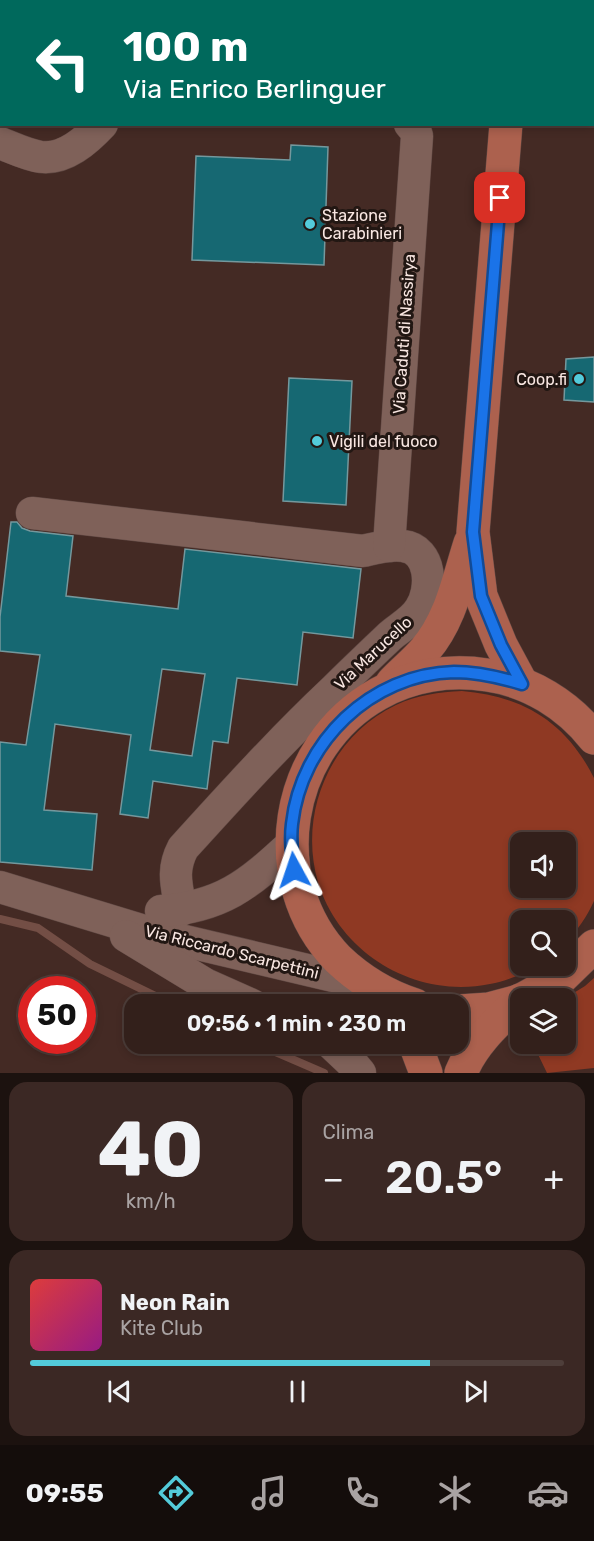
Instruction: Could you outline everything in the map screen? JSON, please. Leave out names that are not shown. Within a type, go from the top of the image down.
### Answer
[{"type":"main road","points":[[506,126],[473,532],[481,596],[501,645],[522,684]]},
{"type":"main road","points":[[386,689],[425,650],[440,629],[449,612],[473,532]]},
{"type":"main road","points":[[388,994],[339,959],[323,939],[309,918],[294,870],[291,845],[297,797],[316,753],[339,723],[386,689],[407,680],[453,672],[488,675],[522,684],[565,709],[594,738]]},
{"type":"main road","points":[[543,988],[561,978],[594,946]]},
{"type":"main road","points":[[469,1010],[489,1009],[510,1003]]},
{"type":"main road","points":[[461,1073],[464,1064],[488,1031],[510,1011]]},
{"type":"main road","points":[[419,1054],[426,1073]]},
{"type":"street","points":[[17,126],[30,141],[60,154]]},
{"type":"street","points":[[0,143],[43,158],[78,147],[100,126]]},
{"type":"street","name":"Via Caduti di Nassirya","points":[[389,546],[417,136],[412,126]]},
{"type":"street","name":"Via Marucello","points":[[32,513],[363,550],[405,546],[414,549],[421,556],[427,568],[429,585],[420,611],[388,637],[307,715],[183,848],[178,857],[175,875],[181,910]]},
{"type":"street","name":"Via Riccardo Scarpettini","points":[[94,917],[181,910],[212,902],[247,884],[291,845]]},
{"type":"street","name":"Via Riccardo Scarpettini","points":[[0,887],[94,917],[381,994]]},
{"type":"street","points":[[94,917],[205,984],[227,994]]},
{"type":"street","points":[[343,1054],[360,1073]]},
{"type":"shaded area","points":[[462,691],[484,694],[523,706],[540,715],[570,741],[594,778],[594,901],[576,930],[576,910],[510,910],[510,976],[515,976],[490,984],[463,987],[435,985],[409,978],[385,966],[363,950],[344,931],[329,908],[318,882],[313,856],[312,830],[316,804],[337,757],[353,736],[373,719],[396,705],[420,696]]},
{"type":"shaded area","points":[[594,978],[594,1068],[547,1073],[538,1054],[576,1054],[576,992]]},
{"type":"building","points":[[291,145],[328,147],[324,265],[192,260],[196,156],[290,160]]},
{"type":"building","name":"Coop.fi","points":[[594,357],[594,402],[564,400],[566,359]]},
{"type":"building","name":"Vigili del fuoco","points":[[289,378],[352,381],[346,505],[283,501]]},
{"type":"building","points":[[11,522],[17,522],[22,528],[30,531],[73,536],[66,596],[178,609],[185,549],[361,569],[353,638],[303,632],[297,685],[237,678],[228,743],[213,741],[207,789],[153,781],[148,818],[120,814],[131,735],[55,724],[44,810],[97,814],[92,870],[0,862],[0,742],[26,745],[40,655],[0,651],[0,617]],"holes":[[[162,669],[205,674],[192,756],[150,750]]]},
{"type":"waterway","points":[[0,919],[38,928],[90,964],[151,994]]},
{"type":"waterway","points":[[280,1054],[324,1073]]},
{"type":"place","name":"Stazione Carabinieri","points":[[310,224]]},
{"type":"place","name":"Coop.fi","points":[[579,379]]},
{"type":"place","name":"Vigili del fuoco","points":[[317,441]]},
{"type":"route","points":[[294,870],[291,845],[292,826],[300,788],[307,770],[327,737],[354,710],[386,689],[407,680],[430,675],[453,672],[476,673],[522,684],[501,645],[481,596],[473,532],[500,198]]}]
